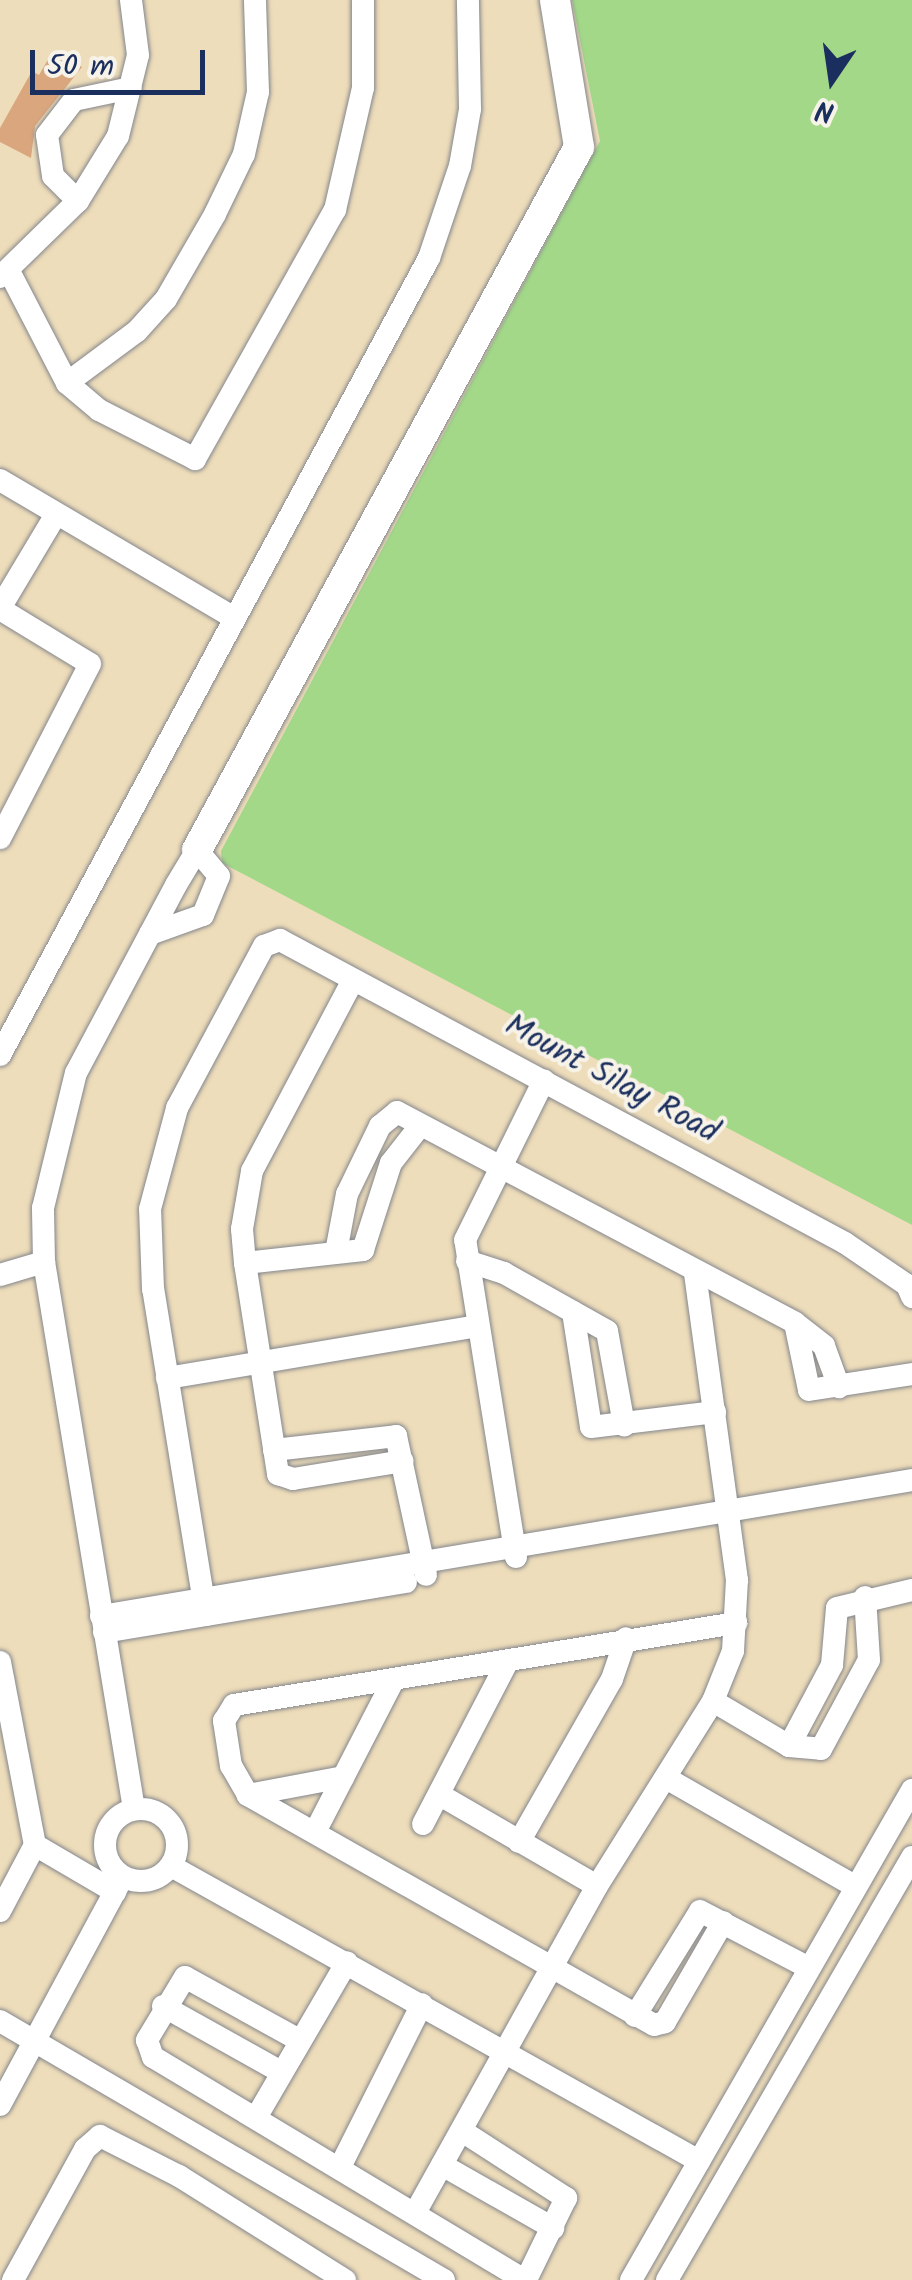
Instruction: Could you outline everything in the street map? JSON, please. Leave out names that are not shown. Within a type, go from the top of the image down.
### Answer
[{"type":"street","points":[[131,0],[138,30],[131,88],[118,136],[78,202],[5,275],[67,383],[98,410],[183,458],[195,459],[335,210],[363,88],[363,0]]},
{"type":"street","points":[[67,383],[137,331],[166,299],[216,214],[244,154],[258,92],[255,0]]},
{"type":"street","points":[[0,1055],[430,258],[448,210],[470,109],[468,0]]},
{"type":"street","points":[[134,1810],[44,1262],[44,1208],[64,1107],[150,934],[579,146],[555,0]]},
{"type":"street","points":[[78,202],[53,176],[47,135],[74,100],[131,88]]},
{"type":"street","points":[[0,480],[55,516],[234,618]]},
{"type":"street","points":[[0,838],[90,664],[0,608],[55,516]]},
{"type":"street","points":[[150,934],[203,915],[219,876],[197,850]]},
{"type":"street","name":"Mount Silay Road","points":[[167,1378],[150,1260],[162,1148],[258,955],[280,940],[845,1243],[910,1291]]},
{"type":"street","points":[[352,982],[252,1171],[242,1229],[245,1263],[274,1450],[389,1434],[399,1439],[426,1571]]},
{"type":"street","points":[[515,1553],[467,1261],[468,1224],[544,1080]]},
{"type":"street","points":[[336,1252],[342,1207],[385,1118],[398,1112],[695,1275],[794,1324],[824,1346],[840,1387]]},
{"type":"street","points":[[245,1263],[363,1250],[369,1243],[391,1163],[420,1126]]},
{"type":"street","points":[[467,1261],[504,1273],[607,1330],[624,1425]]},
{"type":"street","points":[[0,1274],[44,1262]]},
{"type":"street","points":[[415,2213],[597,1886],[713,1701],[733,1651],[736,1623],[729,1517],[695,1275]]},
{"type":"street","points":[[573,1312],[588,1422],[602,1430],[715,1412]]},
{"type":"street","points":[[794,1324],[806,1386],[816,1392],[912,1374]]},
{"type":"street","points":[[205,1607],[167,1378],[477,1326]]},
{"type":"street","points":[[103,1624],[426,1571],[912,1480]]},
{"type":"street","points":[[729,1517],[912,1494]]},
{"type":"street","points":[[789,1746],[832,1665],[837,1608],[865,1597],[912,1590]]},
{"type":"street","points":[[713,1701],[789,1746],[821,1749],[862,1682],[869,1660],[865,1597]]},
{"type":"street","points":[[736,1623],[626,1638],[226,1708],[231,1766],[248,1794],[635,2016],[666,2022],[724,1922],[809,1968]]},
{"type":"street","points":[[519,1842],[612,1679],[626,1638]]},
{"type":"street","points":[[424,1824],[508,1661]]},
{"type":"street","points":[[0,1662],[35,1845],[0,1911]]},
{"type":"street","points":[[314,1832],[394,1679]]},
{"type":"street","points":[[0,1768],[25,1782]]},
{"type":"street","points":[[248,1794],[343,1777]]},
{"type":"street","points":[[666,1778],[856,1887]]},
{"type":"street","points":[[631,2280],[912,1790]]},
{"type":"street","points":[[440,1795],[597,1886]]},
{"type":"street","points":[[35,1845],[119,1885],[144,1882],[172,1866],[178,1843],[168,1820],[134,1810],[115,1820],[105,1840],[108,1861],[119,1885]]},
{"type":"street","points":[[667,2280],[912,1856]]},
{"type":"street","points":[[172,1866],[699,2162]]},
{"type":"street","points":[[0,2105],[119,1885]]},
{"type":"street","points":[[256,2116],[347,1962]]},
{"type":"street","points":[[299,2040],[185,1977],[164,2006],[147,2040],[153,2057],[525,2280],[567,2206],[563,2194],[462,2131]]},
{"type":"street","points":[[340,2167],[422,2004]]},
{"type":"street","points":[[164,2006],[281,2072]]},
{"type":"street","points":[[0,2021],[444,2280]]},
{"type":"street","points":[[18,2278],[85,2149],[100,2136],[179,2176],[346,2280]]},
{"type":"street","points":[[442,2166],[554,2228]]},
{"type":"green space","points":[[572,0],[912,0],[912,1225],[222,863],[221,851],[600,141]]},
{"type":"building","points":[[53,51],[82,67],[35,126],[31,158],[0,142],[0,128],[32,71],[39,75]]}]
